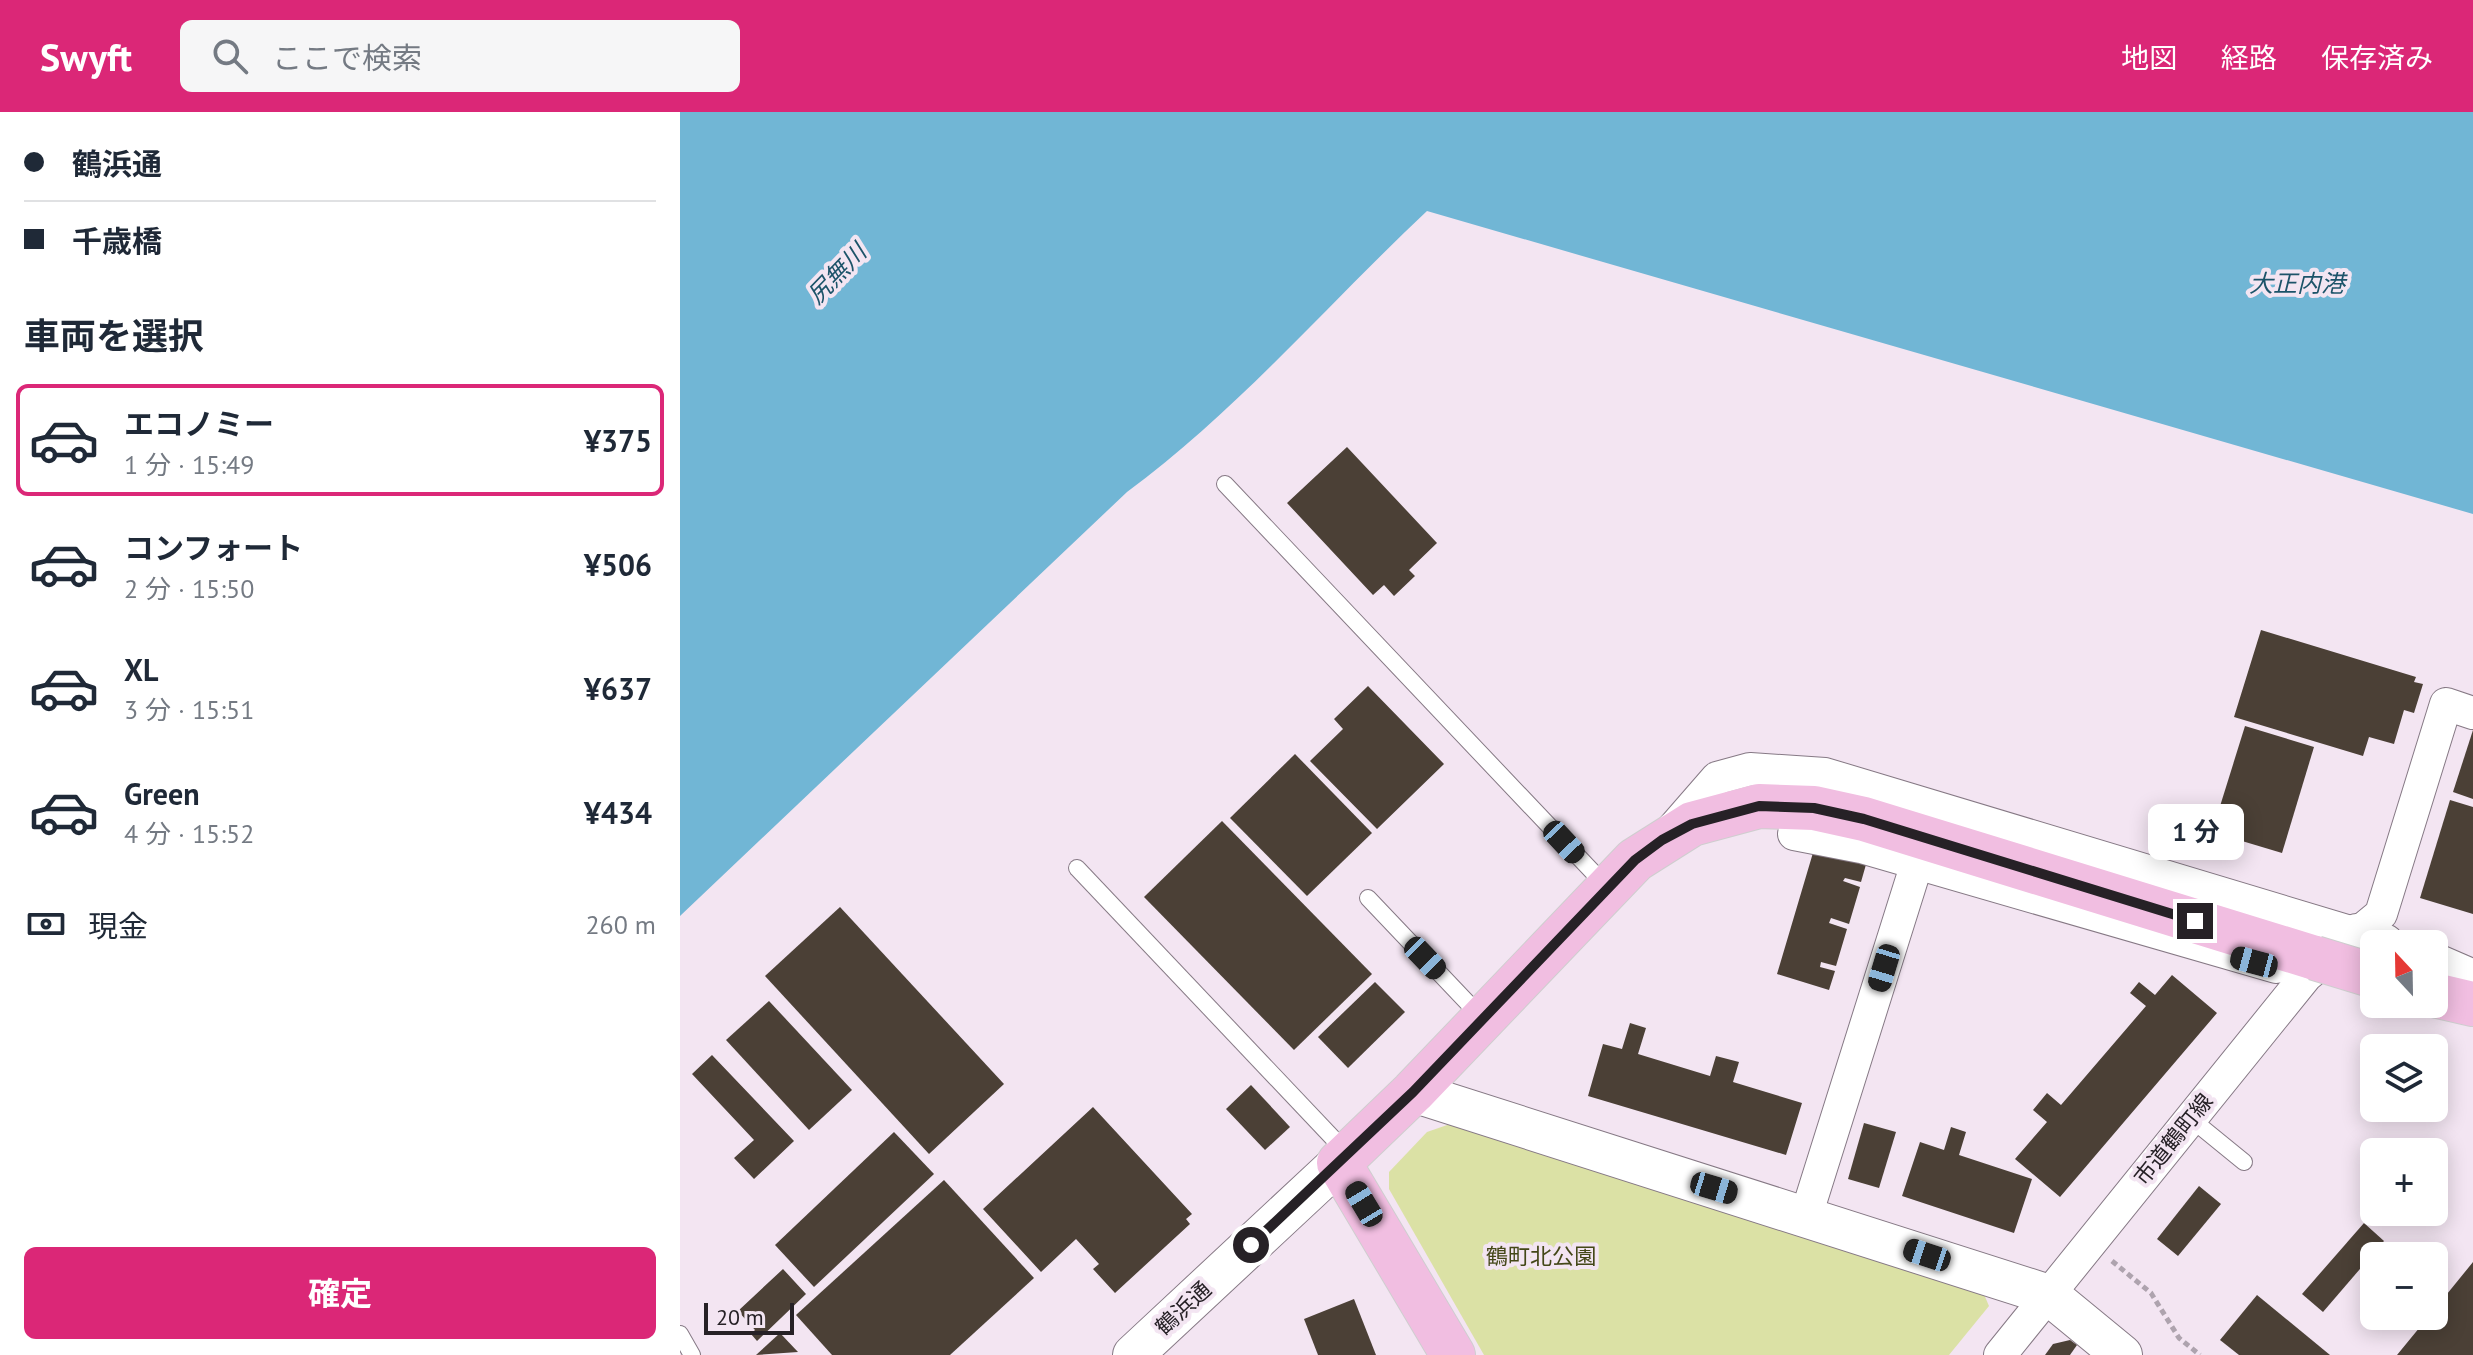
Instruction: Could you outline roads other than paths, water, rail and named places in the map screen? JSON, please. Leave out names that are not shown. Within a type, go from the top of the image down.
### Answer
[{"type":"main road","points":[[1453,1355],[1344,1158],[1413,1092],[1635,860],[1662,840],[1692,824],[1759,806],[1814,808],[1864,819],[2360,972]]},
{"type":"main road","points":[[2448,998],[2473,1004]]},
{"type":"street","name":"市道鶴町線","points":[[2375,930],[2446,704],[2473,713]]},
{"type":"street","points":[[1662,840],[1717,778],[1750,769],[1825,774],[2360,936]]},
{"type":"street","points":[[1794,834],[1861,847],[2306,976]]},
{"type":"street","points":[[1806,1216],[1917,863]]},
{"type":"street","name":"市道鶴町線","points":[[2000,1355],[2306,976],[2360,945]]},
{"type":"street","points":[[2448,969],[2473,980]]},
{"type":"street","points":[[1413,1092],[2049,1295],[2122,1355]]},
{"type":"street","name":"鶴浜通","points":[[1133,1355],[1344,1158]]},
{"type":"lane","points":[[1225,484],[1608,888]]},
{"type":"lane","points":[[1077,868],[1344,1158]]},
{"type":"lane","points":[[1368,898],[1483,1019]]},
{"type":"lane","points":[[2190,1118],[2244,1162]]},
{"type":"lane","points":[[680,1334],[692,1355]]},
{"type":"water","points":[[680,112],[2473,112],[2473,514],[1427,211],[1244,392],[1127,492],[680,916]]},
{"type":"water label","name":"尻無川","points":[[837,274]]},
{"type":"water label","name":"大正内港","points":[[2297,284]]},
{"type":"park label","name":"鶴町北公園","points":[[1541,1256]]}]
